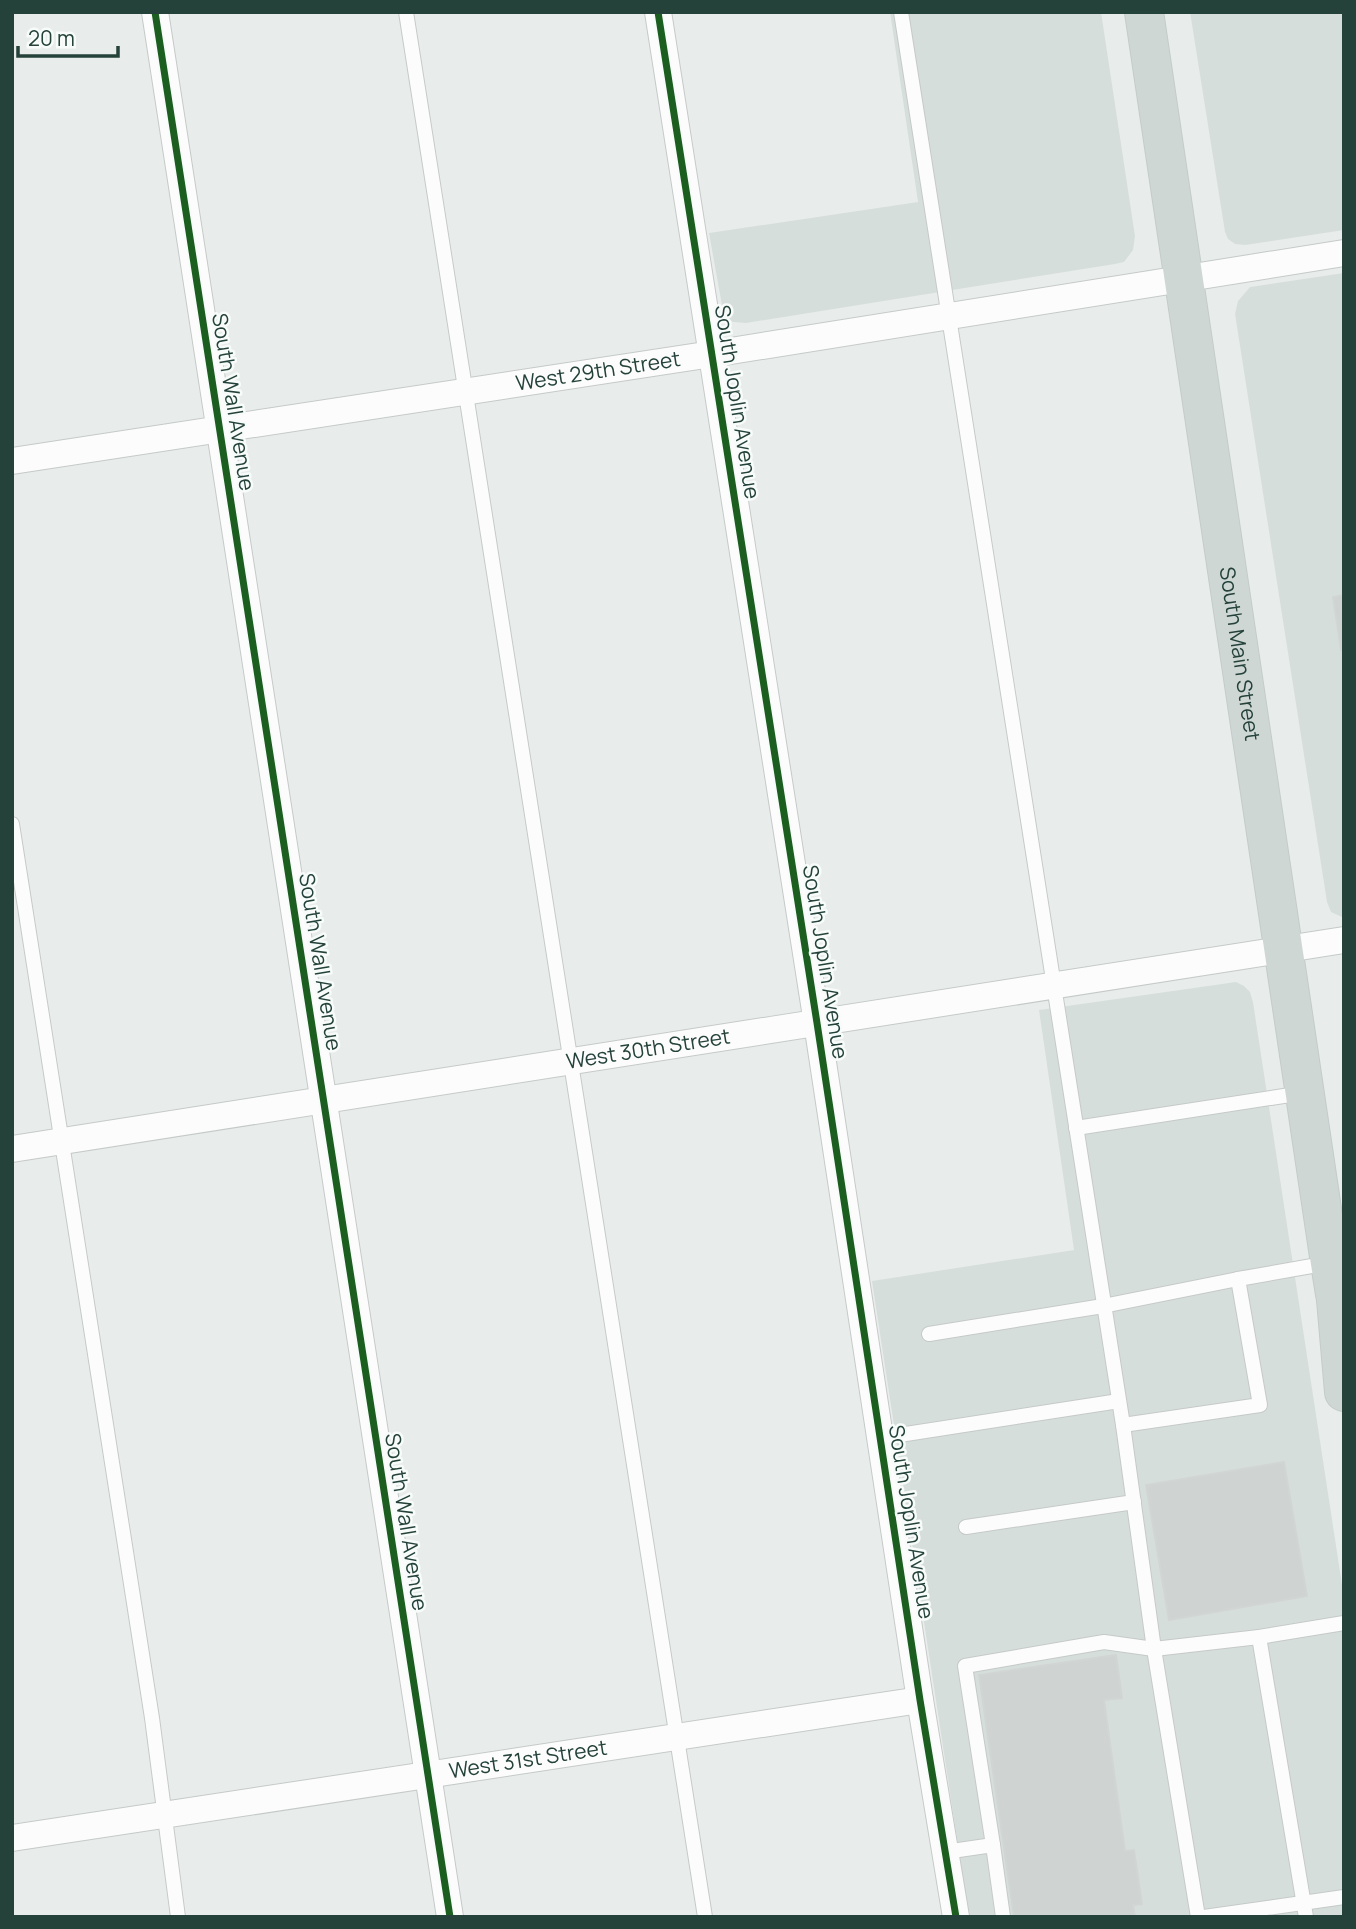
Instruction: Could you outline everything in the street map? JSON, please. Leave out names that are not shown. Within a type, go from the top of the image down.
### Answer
[{"type":"main road","name":"South Main Street","points":[[1144,12],[1305,1093],[1337,1290],[1344,1392]]},
{"type":"street","name":"South Wall Avenue","points":[[155,12],[450,1917]]},
{"type":"street","name":"South Joplin Avenue","points":[[659,12],[920,1700],[956,1917]]},
{"type":"street","name":"West 29th Street","points":[[12,461],[712,354],[1344,253]]},
{"type":"street","name":"West 30th Street","points":[[12,1149],[1344,940]]},
{"type":"street","name":"West 31st Street","points":[[12,1838],[920,1700]]},
{"type":"lane","points":[[406,12],[705,1917]]},
{"type":"lane","points":[[901,12],[1123,1425],[1154,1649],[1201,1917],[1305,1910],[1344,1896]]},
{"type":"lane","points":[[12,824],[152,1718],[178,1917]]},
{"type":"lane","points":[[1076,1128],[1305,1093]]},
{"type":"lane","points":[[929,1334],[1103,1306],[1238,1279],[1337,1290]]},
{"type":"lane","points":[[1123,1425],[1259,1405],[1238,1279]]},
{"type":"lane","points":[[880,1438],[1119,1401]]},
{"type":"lane","points":[[966,1527],[1134,1502]]},
{"type":"lane","points":[[1003,1917],[965,1666],[1104,1642],[1154,1649],[1259,1637],[1344,1623]]},
{"type":"lane","points":[[1259,1637],[1305,1910]]},
{"type":"lane","points":[[945,1852],[993,1845]]},
{"type":"shaded area","points":[[890,12],[1101,12],[1135,236],[1133,250],[1124,262],[1115,264],[746,323],[733,322],[723,311],[709,233],[918,202]]},
{"type":"shaded area","points":[[1190,12],[1344,12],[1344,230],[1245,245],[1235,244],[1228,239]]},
{"type":"shaded area","points":[[1344,273],[1344,918],[1331,912],[1327,902],[1235,314],[1238,301],[1250,287]]},
{"type":"shaded area","points":[[1236,982],[1250,992],[1253,1002],[1344,1598],[1344,1917],[969,1917],[872,1281],[1074,1250],[1039,1010]]},
{"type":"building","points":[[1344,595],[1344,649],[1341,650],[1333,597]]},
{"type":"building","points":[[1284,1462],[1307,1596],[1169,1620],[1146,1485]]},
{"type":"building","points":[[1116,1655],[1122,1698],[1104,1700],[1125,1851],[1134,1850],[1142,1904],[1133,1905],[1135,1917],[1014,1917],[979,1675]]},
{"type":"cycle path","points":[[155,12],[450,1917]]},
{"type":"cycle path","points":[[658,12],[956,1917]]}]
